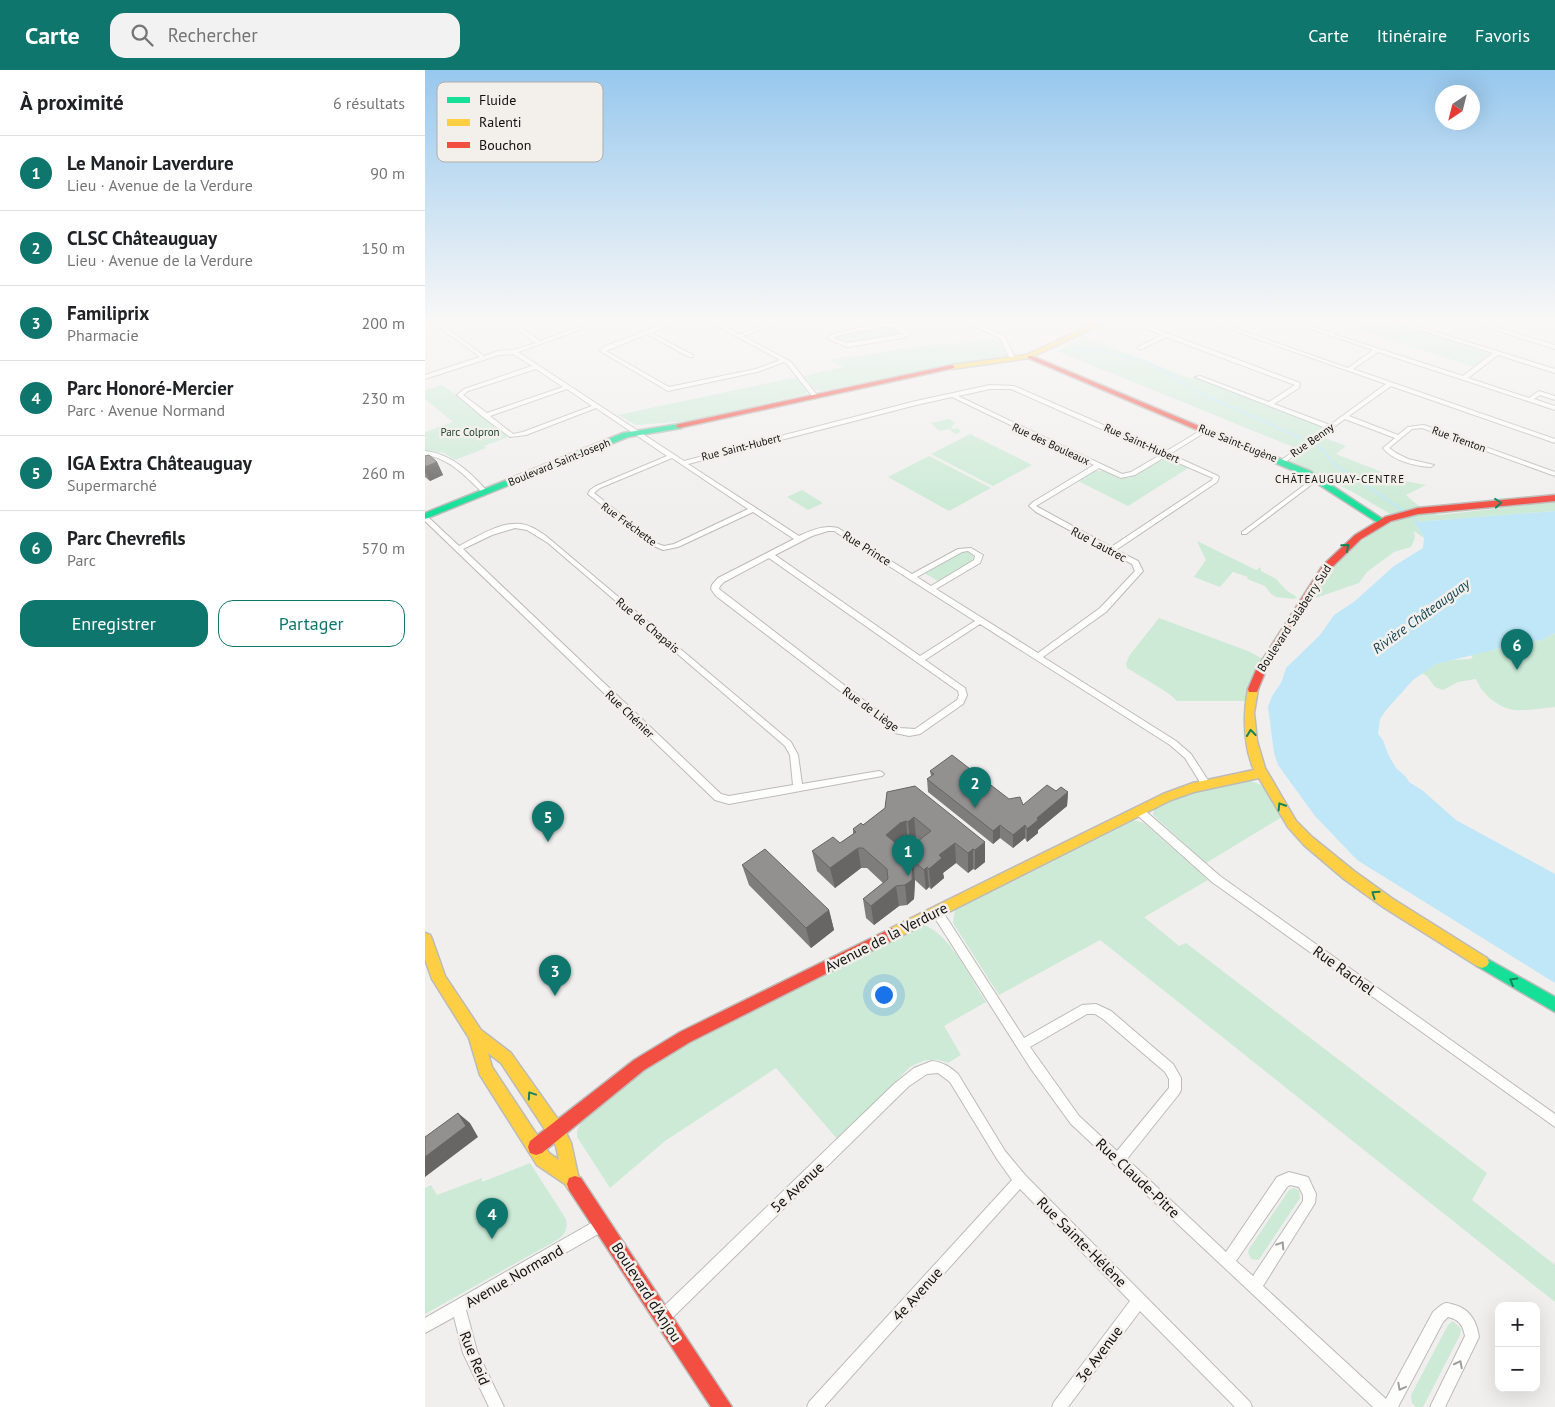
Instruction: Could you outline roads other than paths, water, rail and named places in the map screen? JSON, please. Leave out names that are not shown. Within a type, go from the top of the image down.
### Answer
[{"type":"street","points":[[489,383],[462,393],[461,397],[508,434],[518,436],[597,406]]},
{"type":"street","points":[[561,383],[800,540]]},
{"type":"street","points":[[658,383],[668,389],[694,383]]},
{"type":"street","points":[[805,383],[814,395]]},
{"type":"street","name":"Boulevard Saint-Joseph","points":[[425,508],[483,489],[635,431],[697,421],[870,383]]},
{"type":"street","name":"Rue Saint-Eugène","points":[[1093,383],[1319,479],[1383,522]]},
{"type":"street","points":[[1215,383],[1331,427]]},
{"type":"street","points":[[1270,404],[1297,387],[1298,384],[1296,383]]},
{"type":"street","points":[[1480,383],[1555,408]]},
{"type":"street","points":[[1390,384],[1555,441]]},
{"type":"street","name":"Rue Benny","points":[[1282,462],[1390,384]]},
{"type":"street","name":"Rue Saint-Hubert","points":[[683,463],[911,404],[997,386],[1015,388],[1213,475],[1216,479],[1111,550]]},
{"type":"street","points":[[485,416],[567,387]]},
{"type":"street","points":[[1530,400],[1539,394],[1555,398]]},
{"type":"street","name":"Rue des Bouleaux","points":[[952,395],[1115,474],[1124,476],[1133,474],[1165,454]]},
{"type":"street","points":[[1345,417],[1399,437],[1387,447],[1388,452],[1418,464],[1431,465]]},
{"type":"street","name":"Rue Trenton","points":[[1399,437],[1412,427],[1425,427],[1555,474]]},
{"type":"street","points":[[1165,454],[1205,430]]},
{"type":"street","points":[[425,453],[438,454],[445,457],[483,489]]},
{"type":"street","name":"Rue Fréchette","points":[[672,456],[595,489],[591,494],[663,548],[676,546],[753,509]]},
{"type":"street","name":"Rue Lautrec","points":[[1038,657],[1103,610],[1138,572],[1139,567],[1135,563],[1032,506],[1097,466]]},
{"type":"street","points":[[1244,533],[1309,484],[1319,479]]},
{"type":"street","name":"Boulevard Saint-Joseph","points":[[425,517],[483,489]]},
{"type":"street","name":"Boulevard Salaberry Sud","points":[[1555,498],[1426,510],[1398,516],[1383,522],[1351,542],[1329,563],[1257,676],[1250,702],[1249,721],[1253,746],[1261,773],[1296,828],[1331,861],[1409,917],[1555,1005]]},
{"type":"street","name":"Rue Chénier","points":[[425,517],[718,797],[729,800],[879,774]]},
{"type":"street","name":"Rue de Chapais","points":[[458,549],[513,526],[525,527],[550,542],[788,744],[794,755],[798,788]]},
{"type":"street","name":"Rue Prince","points":[[800,540],[822,529],[836,529],[1179,747],[1192,761],[1206,784]]},
{"type":"street","name":"Rue de Liège","points":[[770,555],[959,687],[963,695],[957,704],[919,731],[904,733],[895,729],[717,591],[715,587],[721,580],[770,555],[800,540]]},
{"type":"street","points":[[913,577],[960,550],[969,549],[979,555],[977,561],[932,589]]},
{"type":"street","points":[[920,660],[981,620]]},
{"type":"street","name":"Avenue de la Verdure","points":[[536,1147],[658,1052],[1176,793],[1206,784],[1261,773]]},
{"type":"street","name":"Rue Rachel","points":[[1139,811],[1216,879],[1555,1121]]},
{"type":"street","name":"Rue Claude-Pitre","points":[[937,912],[1022,1045],[1071,1114],[1384,1407]]},
{"type":"street","name":"Boulevard d'Anjou","points":[[425,939],[439,979],[476,1035],[485,1070],[543,1159],[571,1178]]},
{"type":"street","name":"Boulevard d'Anjou","points":[[425,968],[439,979]]},
{"type":"street","points":[[1022,1045],[1081,1011],[1096,1009],[1107,1015],[1169,1068],[1175,1078],[1175,1090],[1119,1160]]},
{"type":"street","name":"Boulevard d'Anjou","points":[[476,1035],[506,1058],[563,1143],[571,1178],[722,1407]]},
{"type":"street","name":"Rue Sainte-Hélène","points":[[935,1066],[946,1071],[953,1078],[1001,1155],[1020,1180],[1245,1407]]},
{"type":"street","name":"5e Avenue","points":[[663,1317],[902,1084],[921,1070],[935,1066]]},
{"type":"street","points":[[1227,1261],[1282,1182],[1289,1178],[1303,1182],[1311,1194],[1309,1203],[1255,1286]]},
{"type":"street","name":"4e Avenue","points":[[814,1407],[1020,1180]]},
{"type":"street","name":"Avenue Normand","points":[[425,1326],[602,1224]]},
{"type":"street","name":"3e Avenue","points":[[1059,1407],[1139,1300]]},
{"type":"street","name":"Rue Reid","points":[[458,1308],[470,1353],[497,1407]]},
{"type":"street","points":[[1390,1407],[1438,1317],[1446,1310],[1452,1310],[1458,1312],[1470,1324],[1472,1337],[1437,1407]]},
{"type":"water","name":"Rivière Châteauguay","points":[[1555,511],[1555,633],[1542,640],[1436,664],[1413,680],[1387,709],[1380,719],[1378,734],[1383,740],[1396,768],[1409,782],[1422,790],[1456,820],[1555,874],[1555,983],[1357,860],[1315,816],[1278,765],[1274,753],[1268,707],[1272,696],[1281,683],[1286,668],[1320,635],[1334,615],[1355,601],[1394,566],[1423,548],[1424,538],[1415,522]]},
{"type":"waterway","points":[[1184,383],[1204,395],[1301,438]]},
{"type":"waterway","points":[[1318,445],[1334,464],[1404,511]]},
{"type":"waterway","points":[[1413,517],[1417,524]]},
{"type":"place","name":"Parc Chevrefils","points":[[1517,670]]},
{"type":"place","name":"CLSC Châteauguay","points":[[975,808]]},
{"type":"place","name":"IGA Extra Châteauguay","points":[[548,842]]},
{"type":"place","name":"Le Manoir Laverdure","points":[[908,876]]},
{"type":"place","name":"Familiprix","points":[[555,996]]},
{"type":"place","name":"Parc Honoré-Mercier","points":[[492,1239]]},
{"type":"district","name":"CHÂTEAUGUAY-CENTRE","points":[[1340,479]]},
{"type":"park label","name":"Parc Colpron","points":[[470,432]]}]
